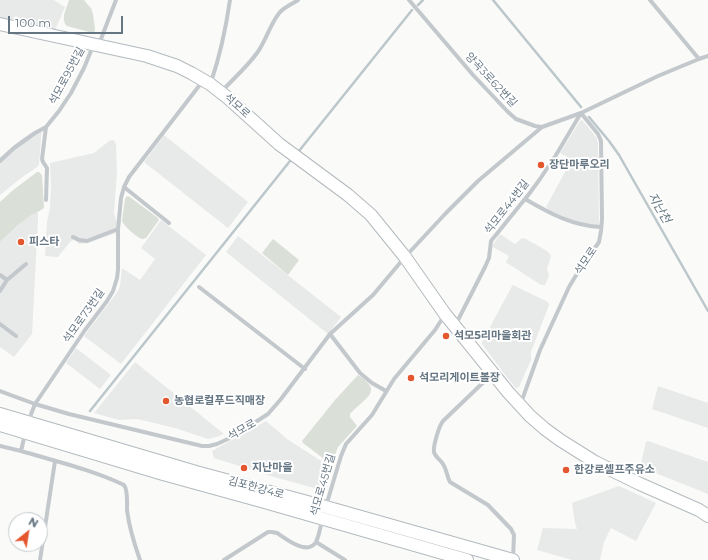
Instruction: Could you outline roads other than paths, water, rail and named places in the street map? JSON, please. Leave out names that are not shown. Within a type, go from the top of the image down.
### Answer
[{"type":"street","name":"석모로","points":[[0,24],[147,56],[161,60],[191,73],[207,82],[279,144],[326,178],[371,215],[405,257],[445,314],[520,405],[545,429],[595,462],[708,515]]},
{"type":"street","name":"김포한강4로","points":[[0,414],[27,427]]},
{"type":"street","name":"김포한강4로","points":[[0,425],[27,427],[182,468],[467,560]]},
{"type":"street","name":"김포한강4로","points":[[324,513],[513,560]]},
{"type":"lane","name":"석모로95번길","points":[[0,161],[14,148],[35,133],[46,128],[59,111],[71,93],[96,45],[116,0]]},
{"type":"lane","points":[[207,82],[217,64],[230,0]]},
{"type":"lane","points":[[220,92],[257,53],[278,16],[284,9],[298,0]]},
{"type":"lane","name":"양곡3로62번길","points":[[409,0],[473,75],[508,112],[516,119],[542,127]]},
{"type":"lane","points":[[650,0],[699,59]]},
{"type":"lane","points":[[542,127],[581,113],[658,76],[708,56]]},
{"type":"lane","name":"석모로73번길","points":[[21,451],[35,404],[113,291],[118,270],[118,228],[121,198],[129,177],[207,82]]},
{"type":"lane","name":"석모로","points":[[520,405],[540,350],[555,316],[574,278],[599,242],[601,227],[600,141],[598,134],[581,113]]},
{"type":"lane","name":"석모로44번길","points":[[455,326],[489,258],[491,241],[525,199],[556,155],[581,113]]},
{"type":"lane","name":"석모로","points":[[0,391],[35,404],[69,414],[202,446],[217,444],[230,438],[268,414],[281,400],[330,334],[373,295],[405,257],[473,186],[542,127]]},
{"type":"lane","points":[[46,128],[42,159],[47,168],[46,200]]},
{"type":"lane","points":[[124,187],[169,223]]},
{"type":"lane","points":[[525,199],[572,222],[584,226],[601,227]]},
{"type":"lane","points":[[73,237],[79,240],[87,241],[118,228]]},
{"type":"lane","points":[[0,291],[7,280],[26,264]]},
{"type":"lane","points":[[0,275],[7,280]]},
{"type":"lane","points":[[199,287],[305,369]]},
{"type":"lane","name":"석모로45번길","points":[[316,542],[346,444],[372,415],[394,379],[435,330],[445,314]]},
{"type":"lane","points":[[0,324],[16,336]]},
{"type":"lane","points":[[330,334],[360,373],[386,391]]},
{"type":"lane","points":[[493,373],[443,421],[438,431],[434,450],[436,456],[444,466],[450,482],[488,504],[511,529],[514,536],[513,560]]},
{"type":"lane","points":[[0,446],[55,461],[124,485],[126,487],[129,523],[140,560]]},
{"type":"lane","points":[[40,560],[55,461]]},
{"type":"lane","points":[[224,560],[268,532],[272,532],[302,547],[311,547],[316,542],[345,560]]},
{"type":"waterway","points":[[418,5],[423,0]]},
{"type":"waterway","name":"지난천","points":[[493,0],[581,107]]},
{"type":"waterway","points":[[299,151],[412,10]]},
{"type":"waterway","name":"지난천","points":[[589,117],[619,155],[708,311]]},
{"type":"waterway","points":[[90,411],[290,161]]},
{"type":"place","name":"장단마루오리","points":[[541,165]]},
{"type":"place","name":"피스타","points":[[21,242]]},
{"type":"place","name":"석모5리마을회관","points":[[446,336]]},
{"type":"place","name":"석모리게이트볼장","points":[[411,378]]},
{"type":"place","name":"농협로컬푸드직매장","points":[[166,401]]},
{"type":"place","name":"지난마을","points":[[244,468]]},
{"type":"place","name":"한강로셀프주유소","points":[[566,470]]}]
